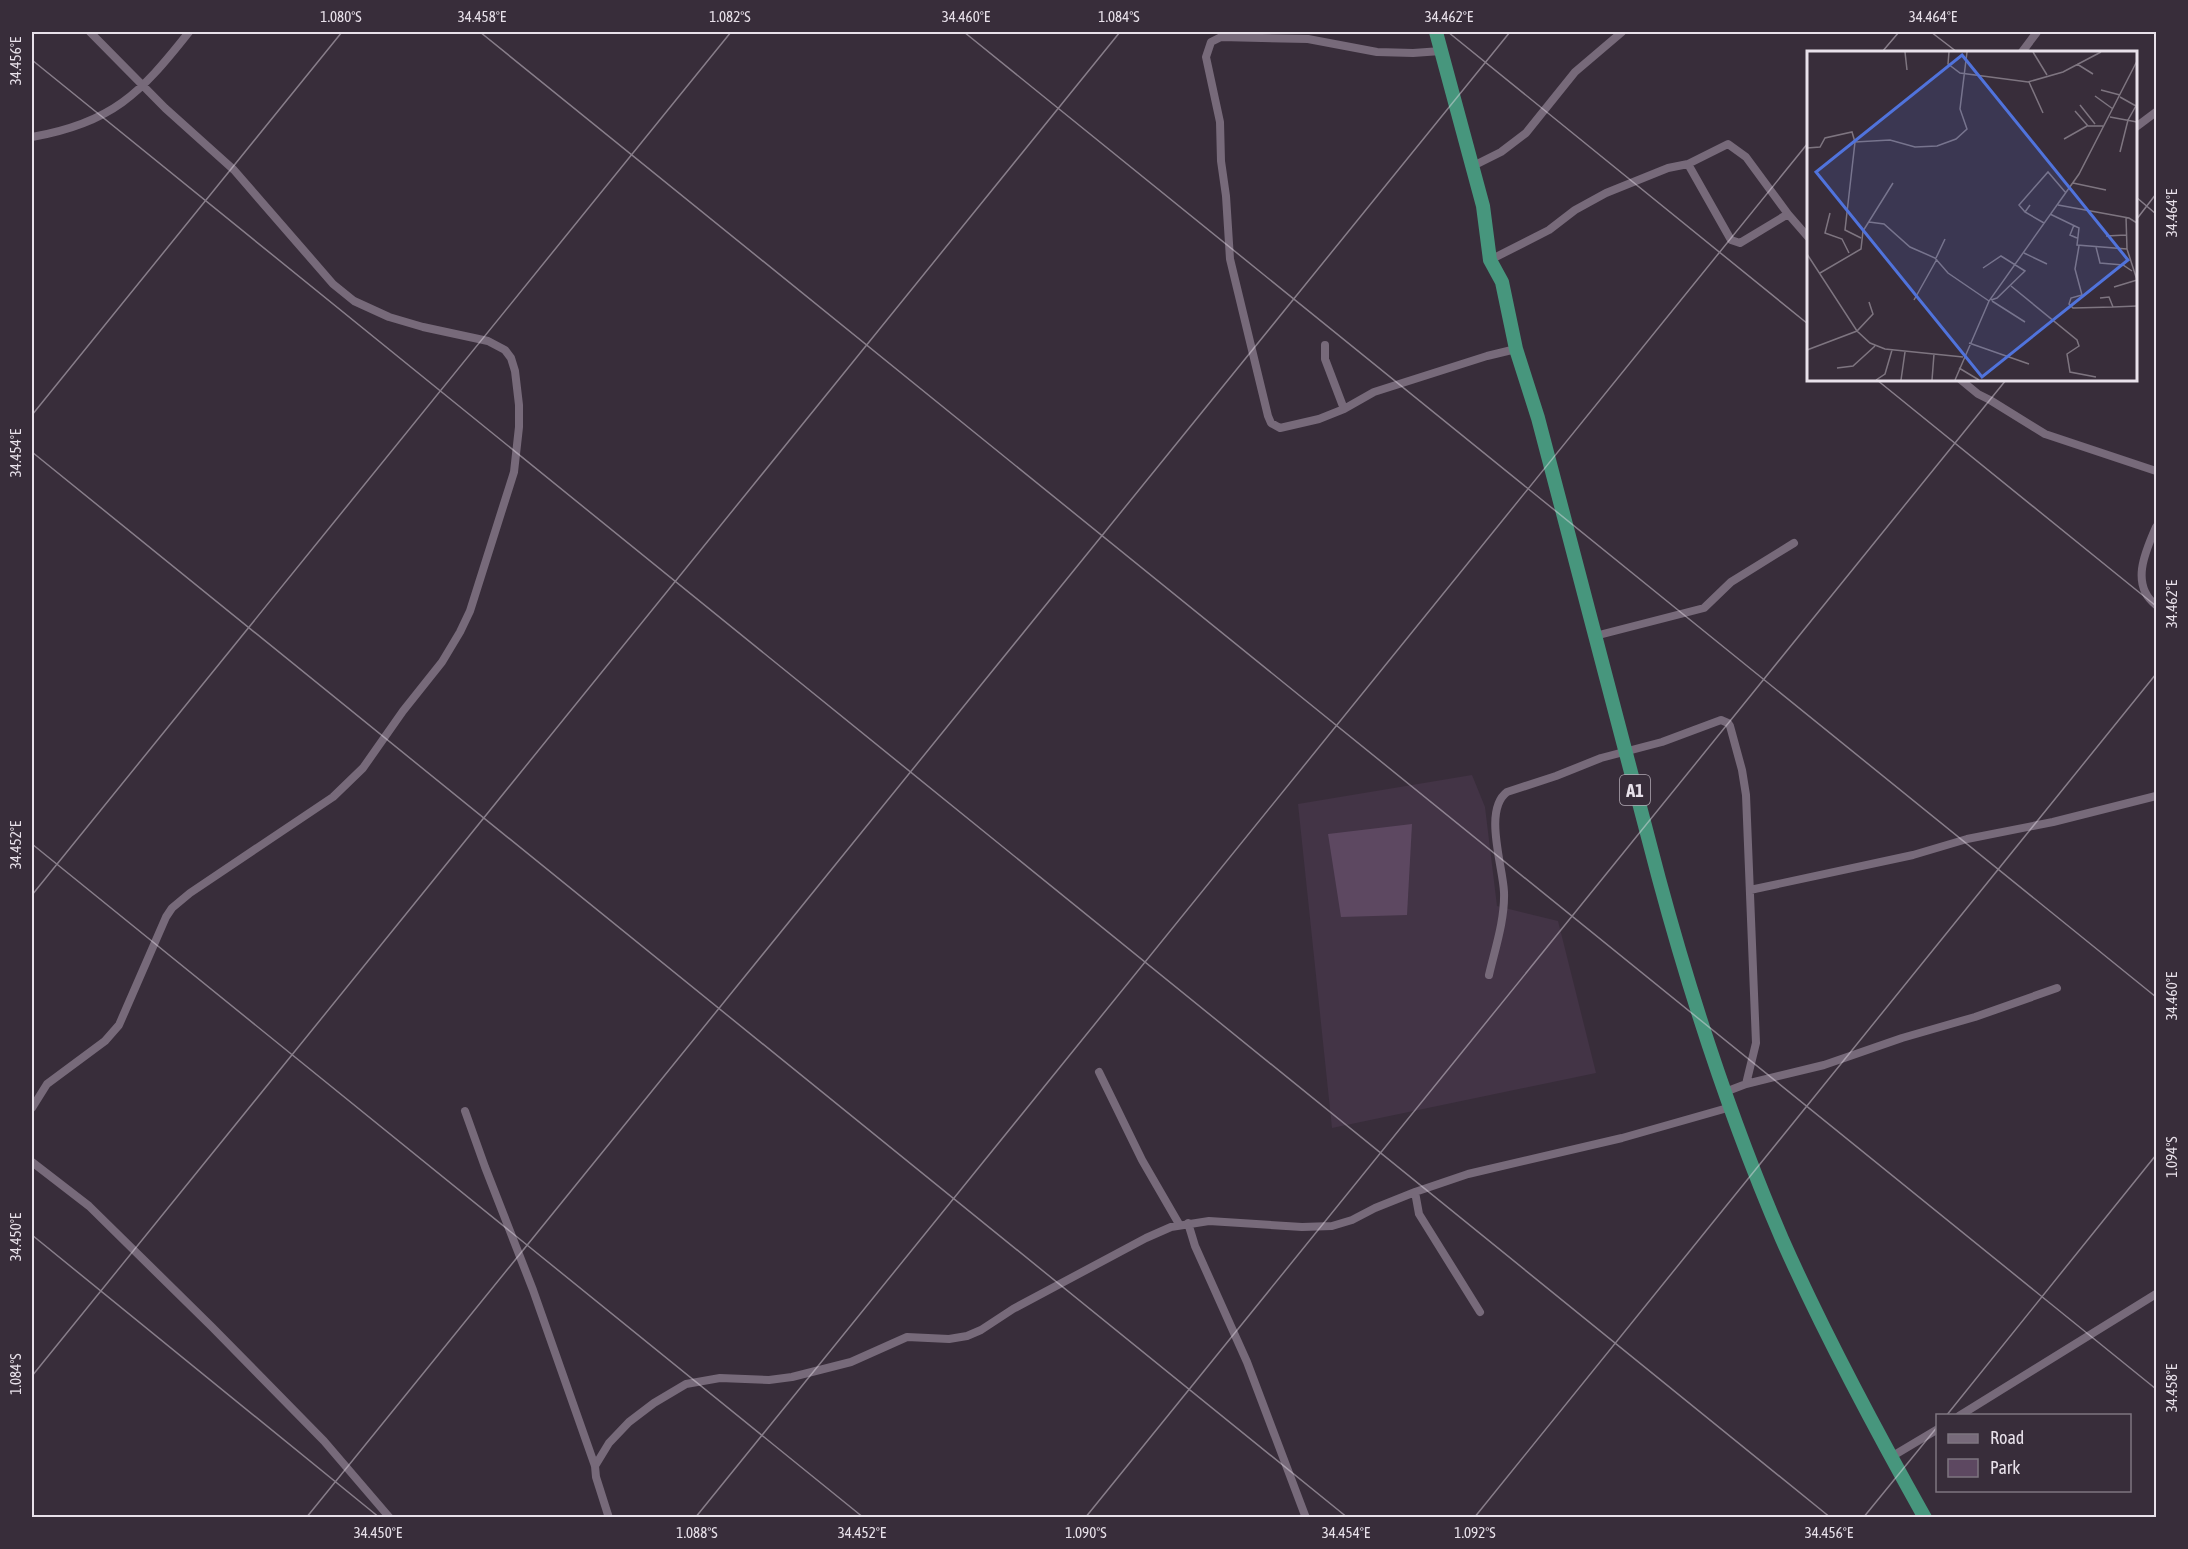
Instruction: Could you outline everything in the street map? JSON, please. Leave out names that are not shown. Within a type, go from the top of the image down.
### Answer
[{"type":"highway","name":"A1","points":[[1436,32],[1483,206],[1490,260],[1502,282],[1516,349],[1538,418],[1675,938],[1725,1092],[1782,1239],[1827,1335],[1925,1518]]},
{"type":"street","points":[[32,1108],[47,1084],[105,1041],[119,1025],[160,928],[172,908],[190,893],[333,797],[353,780],[442,662],[465,622],[478,588],[514,472],[517,447],[519,405],[517,382],[511,358],[506,350],[488,341],[389,317],[354,301],[333,284],[242,179],[90,32]]},
{"type":"street","points":[[32,137],[60,132],[111,111],[144,86],[189,32]]},
{"type":"street","points":[[1473,166],[1501,152],[1526,134],[1569,78],[1622,32]]},
{"type":"street","points":[[2023,51],[2037,32]]},
{"type":"street","points":[[1441,51],[1377,52],[1308,39],[1221,37],[1211,42],[1206,57],[1220,122],[1221,161],[1230,259],[1268,416],[1271,423],[1280,428],[1319,419],[1374,393],[1487,356],[1516,349]]},
{"type":"street","points":[[2137,126],[2157,112]]},
{"type":"street","points":[[1490,260],[1549,230],[1575,210],[1606,193],[1668,168],[1688,164],[1724,145],[1732,144],[1746,157],[1788,214],[1807,235]]},
{"type":"street","points":[[1688,164],[1731,240],[1740,243],[1788,214]]},
{"type":"street","points":[[1325,345],[1325,359],[1344,409]]},
{"type":"street","points":[[1962,381],[1973,391],[2045,434],[2157,471]]},
{"type":"street","points":[[2157,527],[2143,557],[2141,568],[2146,594],[2157,605]]},
{"type":"street","points":[[1595,636],[1704,608],[1731,582],[1794,543]]},
{"type":"street","points":[[1489,975],[1504,894],[1496,836],[1496,808],[1502,796],[1507,792],[1625,751],[1662,742],[1721,720],[1728,723],[1745,783],[1756,1043],[1746,1084]]},
{"type":"street","points":[[1750,890],[1912,855],[1967,839],[2053,822],[2157,796]]},
{"type":"street","points":[[1725,1092],[1746,1084],[1824,1065],[1902,1038],[1975,1017],[2057,988]]},
{"type":"street","points":[[1099,1072],[1142,1160],[1184,1224],[1195,1246],[1247,1362],[1306,1518]]},
{"type":"street","points":[[595,1466],[609,1443],[623,1427],[654,1403],[686,1384],[720,1378],[769,1380],[792,1377],[851,1362],[907,1337],[949,1339],[967,1336],[1146,1238],[1184,1224],[1209,1221],[1302,1227],[1332,1226],[1353,1220],[1375,1208],[1415,1192],[1468,1174],[1622,1138],[1731,1107]]},
{"type":"street","points":[[465,1111],[530,1281],[595,1466],[596,1477],[609,1518]]},
{"type":"street","points":[[32,1162],[89,1206],[212,1327],[324,1442],[390,1518]]},
{"type":"street","points":[[1415,1192],[1419,1214],[1480,1312]]},
{"type":"street","points":[[1962,1414],[2157,1294]]},
{"type":"street","points":[[1891,1457],[1936,1430]]},
{"type":"shaded area","points":[[1472,775],[1485,807],[1497,906],[1558,921],[1596,1073],[1332,1128],[1298,804]]},
{"type":"green space","points":[[1412,824],[1407,915],[1341,917],[1328,834]]}]
